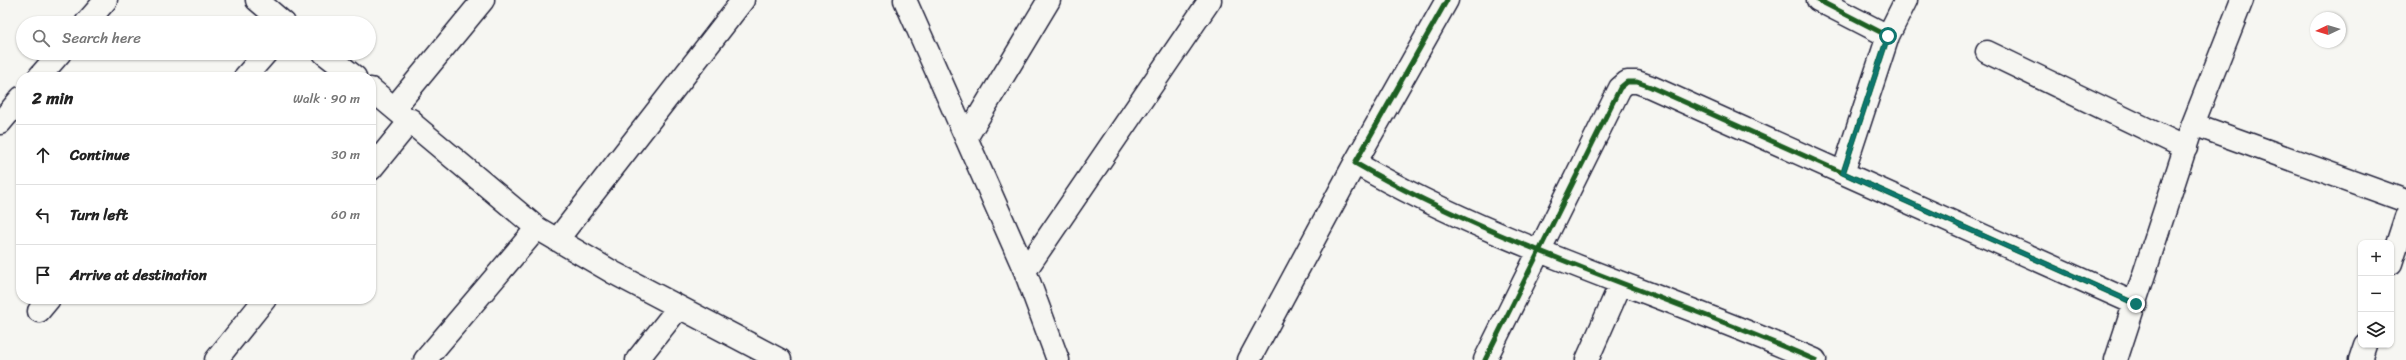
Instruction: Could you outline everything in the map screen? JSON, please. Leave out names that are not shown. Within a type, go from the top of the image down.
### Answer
[{"type":"street","points":[[92,16],[106,0]]},
{"type":"street","points":[[257,0],[276,16]]},
{"type":"street","points":[[376,160],[403,114],[483,0]]},
{"type":"street","points":[[557,240],[743,0]]},
{"type":"street","points":[[906,0],[1025,271],[1058,360]]},
{"type":"street","points":[[966,138],[1049,0]]},
{"type":"street","points":[[1025,271],[1210,0]]},
{"type":"street","points":[[1249,360],[1355,163],[1447,0]]},
{"type":"street","points":[[1818,0],[1888,36]]},
{"type":"street","points":[[1843,173],[1888,36],[1906,0]]},
{"type":"street","points":[[2116,360],[2136,304],[2193,124],[2242,0]]},
{"type":"street","points":[[1987,52],[2186,148]]},
{"type":"street","points":[[43,72],[54,60]]},
{"type":"street","points":[[249,72],[260,60]]},
{"type":"street","points":[[333,60],[349,72]]},
{"type":"street","points":[[1485,360],[1537,252],[1620,88],[1627,82],[1637,82],[1651,87],[2136,304]]},
{"type":"street","points":[[376,93],[537,228],[679,307],[780,360]]},
{"type":"street","points":[[0,122],[16,104]]},
{"type":"street","points":[[2193,124],[2406,201]]},
{"type":"street","points":[[1355,163],[1386,181],[1537,252],[1621,283],[1777,352],[1815,360]]},
{"type":"street","points":[[2394,254],[2406,217]]},
{"type":"street","points":[[425,360],[537,228]]},
{"type":"street","points":[[1587,360],[1621,283]]},
{"type":"street","points":[[216,360],[261,304]]},
{"type":"street","points":[[637,360],[679,307]]},
{"type":"street","points":[[2360,360],[2364,348]]},
{"type":"cycle path","points":[[1447,0],[1355,163],[1410,193],[1524,245],[1815,360]]},
{"type":"cycle path","points":[[1818,0],[1888,36],[1843,173],[2136,304]]},
{"type":"cycle path","points":[[1485,360],[1620,88],[1627,82],[1637,82],[1651,87],[1843,173]]},
{"type":"route","points":[[1888,36],[1843,173],[2136,304]]}]
